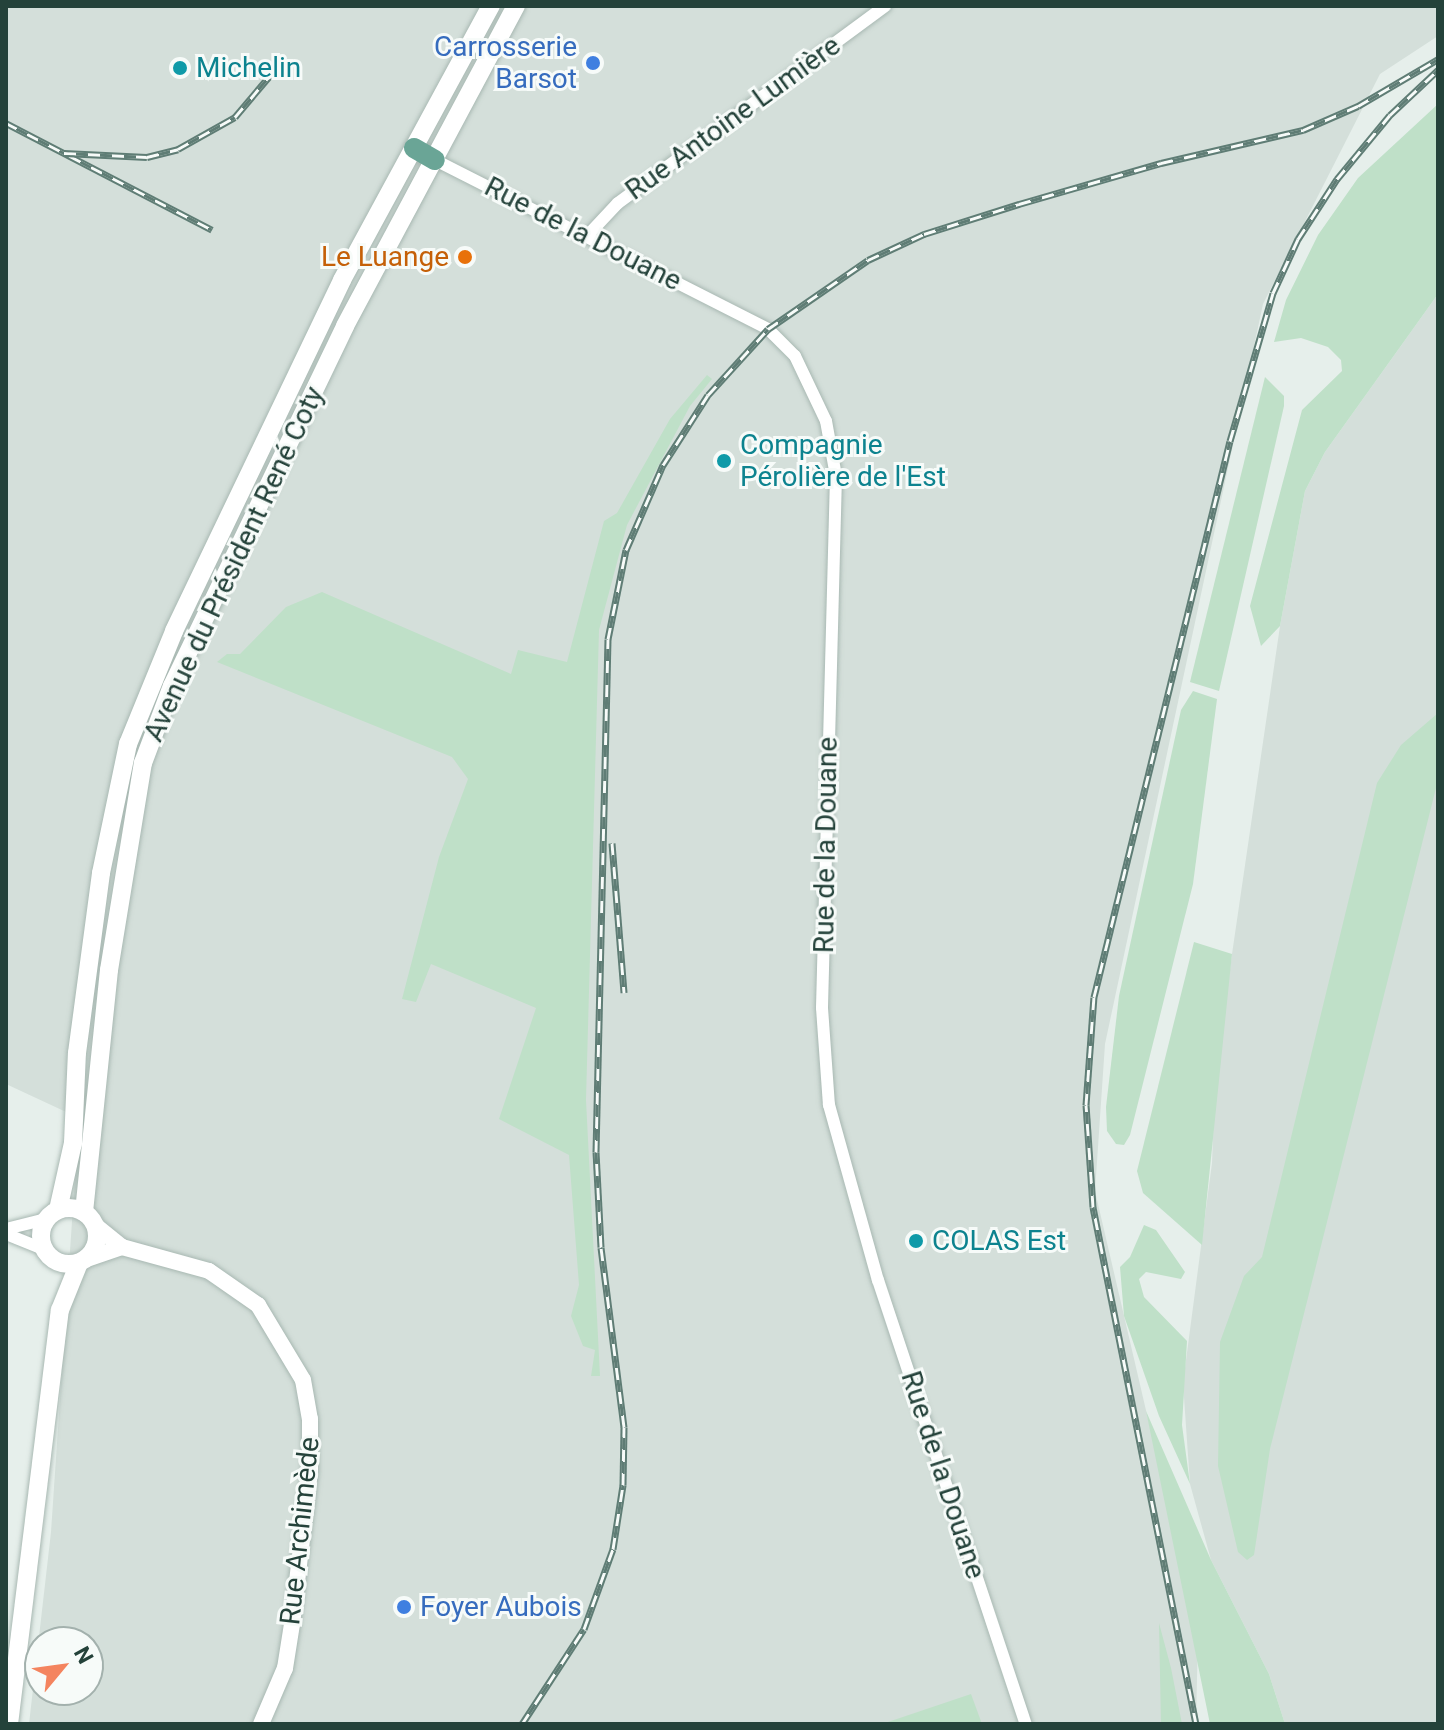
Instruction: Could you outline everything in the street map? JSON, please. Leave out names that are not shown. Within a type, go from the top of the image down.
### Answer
[{"type":"main road","name":"Avenue du Président René Coty","points":[[52,1214],[73,1143],[82,1008],[101,873],[128,744],[174,631],[342,280],[491,6]]},
{"type":"main road","name":"Avenue du Président René Coty","points":[[90,1219],[109,970],[143,763],[172,686],[338,340],[516,6]]},
{"type":"main road","points":[[414,148],[435,160]]},
{"type":"main road","points":[[9,1724],[60,1310],[83,1261],[96,1244],[90,1219],[52,1214],[40,1234],[48,1254],[60,1310]]},
{"type":"main road","points":[[48,1254],[83,1261]]},
{"type":"street","name":"Rue Antoine Lumière","points":[[587,236],[618,203],[667,165],[885,6]]},
{"type":"street","name":"Rue de la Douane","points":[[435,160],[777,336],[800,363],[826,421],[836,476],[822,1008],[829,1101],[878,1280],[1026,1724]]},
{"type":"street","points":[[6,1231],[52,1214]]},
{"type":"street","name":"Rue Archimède","points":[[90,1219],[122,1247],[173,1258],[233,1286],[258,1305],[303,1380],[310,1419],[310,1471],[295,1596],[285,1668],[261,1724]]},
{"type":"street","points":[[6,1231],[48,1254]]},
{"type":"street","points":[[83,1261],[122,1247]]},
{"type":"shaded area","points":[[6,6],[1438,6],[1438,36],[1380,74],[1263,304],[1105,1044],[1095,1191],[1198,1634],[1196,1724],[29,1724],[31,1706],[104,1706],[104,1626],[40,1626],[51,1532],[79,1118],[6,1084]]},
{"type":"shaded area","points":[[1438,294],[1438,1724],[1285,1724],[1269,1674],[1211,1560],[1190,1484],[1183,1383],[1212,1163],[1215,1086],[1232,954],[1280,626],[1305,491],[1325,452]]},
{"type":"green space","points":[[1438,104],[1438,294],[1325,452],[1305,491],[1280,626],[1261,646],[1250,606],[1302,410],[1342,371],[1341,360],[1328,347],[1301,338],[1274,342],[1286,300],[1318,235],[1358,178]]},
{"type":"green space","points":[[707,375],[712,379],[690,406],[627,525],[599,630],[586,1100],[600,1376],[591,1376],[595,1350],[583,1346],[571,1316],[579,1285],[569,1155],[499,1119],[536,1008],[431,964],[416,1002],[402,999],[439,857],[468,779],[452,757],[217,662],[227,654],[240,654],[286,607],[322,592],[511,674],[518,650],[567,662],[604,521],[617,513],[670,419]]},
{"type":"green space","points":[[1265,377],[1284,396],[1284,406],[1219,691],[1190,682]]},
{"type":"green space","points":[[1193,691],[1217,699],[1193,884],[1130,1135],[1124,1145],[1116,1144],[1107,1131],[1106,1107],[1119,996],[1181,710]]},
{"type":"green space","points":[[1438,713],[1438,780],[1270,1449],[1254,1555],[1247,1560],[1238,1552],[1218,1466],[1220,1342],[1244,1276],[1262,1257],[1377,783],[1401,745]]},
{"type":"green space","points":[[1194,942],[1232,954],[1202,1245],[1143,1193],[1137,1171]]},
{"type":"green space","points":[[1144,1225],[1156,1230],[1185,1272],[1181,1279],[1146,1272],[1139,1279],[1144,1297],[1187,1341],[1182,1425],[1190,1484],[1159,1416],[1124,1316],[1120,1267],[1130,1257]]},
{"type":"green space","points":[[1146,1411],[1211,1560],[1269,1674],[1285,1724],[1210,1724]]},
{"type":"green space","points":[[1159,1623],[1171,1668],[1182,1724],[1161,1724]]},
{"type":"green space","points":[[971,1694],[982,1724],[882,1724]]},
{"type":"railway","points":[[522,1724],[584,1629],[613,1549],[623,1485],[624,1427],[601,1247],[596,1152],[608,639],[626,550],[663,465],[708,395],[768,329],[868,260],[924,234],[1019,204],[1161,163],[1303,130],[1358,106],[1438,59]]},
{"type":"railway","points":[[1196,1724],[1093,1207],[1086,1105],[1094,997],[1230,441],[1273,293],[1298,239],[1337,179],[1390,115],[1438,70]]},
{"type":"railway","points":[[64,153],[147,157],[178,149],[235,117],[272,73]]},
{"type":"railway","points":[[6,123],[212,230]]},
{"type":"railway","points":[[612,843],[624,993]]},
{"type":"place","name":"Carrosserie Barsot","points":[[593,63]]},
{"type":"place","name":"Michelin","points":[[180,68]]},
{"type":"place","name":"Le Luange","points":[[465,257]]},
{"type":"place","name":"Compagnie Pérolière de l'Est","points":[[724,461]]},
{"type":"place","name":"COLAS Est","points":[[916,1241]]},
{"type":"place","name":"Foyer Aubois","points":[[404,1607]]}]
